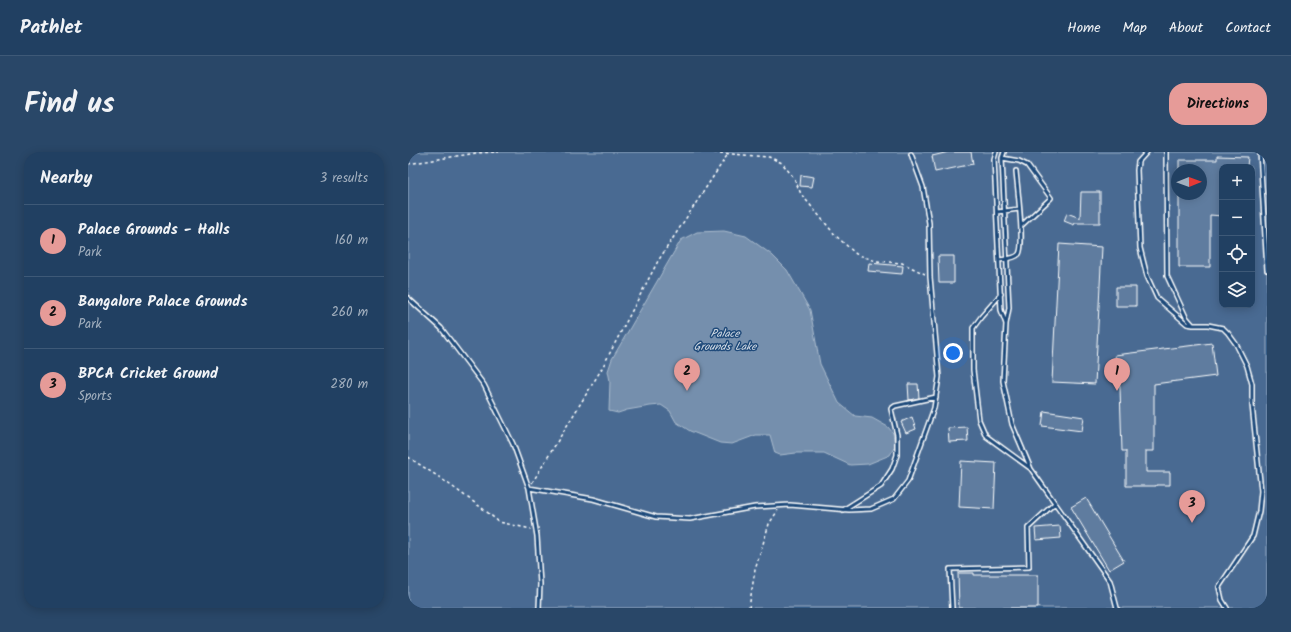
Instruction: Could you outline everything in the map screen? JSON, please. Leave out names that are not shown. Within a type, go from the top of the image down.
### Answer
[{"type":"lane","points":[[996,152],[994,159],[1001,310],[1006,324]]},
{"type":"lane","points":[[1004,152],[1002,158],[1009,308],[1006,324],[1003,381],[1012,424],[1031,469],[1110,581],[1117,608]]},
{"type":"lane","points":[[1148,152],[1138,162],[1137,170],[1140,248],[1147,276],[1157,298],[1187,324],[1208,325],[1223,328],[1228,333],[1236,344],[1247,366],[1252,384],[1252,405],[1261,491],[1260,505],[1253,536],[1219,587],[1222,600],[1227,608]]},
{"type":"lane","points":[[1166,152],[1167,276],[1186,317],[1193,325]]},
{"type":"lane","points":[[1260,152],[1267,270]]},
{"type":"lane","points":[[529,488],[593,499],[656,517],[690,519],[754,507],[781,505],[843,510],[870,510],[894,499],[908,481],[934,408],[939,377],[930,277],[930,223],[923,187],[911,154]]},
{"type":"lane","points":[[1002,158],[1019,161],[1027,165],[1051,198],[1021,226]]},
{"type":"lane","points":[[999,260],[1016,256],[1021,250],[1021,226],[1016,171]]},
{"type":"lane","points":[[996,212],[1019,209]]},
{"type":"lane","points":[[1001,294],[973,328],[973,370],[979,420],[986,436],[1031,469]]},
{"type":"lane","points":[[408,298],[441,328],[484,385],[513,444],[529,488],[540,584],[540,608]]},
{"type":"lane","points":[[843,510],[881,486],[892,469],[897,455],[897,435],[891,409],[895,406],[936,397]]},
{"type":"lane","points":[[952,608],[950,569],[1029,567],[1028,528],[1055,503]]},
{"type":"path","points":[[408,164],[476,153],[499,152]]},
{"type":"path","points":[[708,152],[768,157],[782,163],[794,178],[801,194],[836,236],[856,254],[876,261],[902,262],[930,277]]},
{"type":"path","points":[[529,488],[601,370],[658,261],[728,154]]},
{"type":"path","points":[[408,457],[440,477],[499,522],[535,530]]},
{"type":"path","points":[[749,608],[755,570],[767,530],[781,505]]},
{"type":"shaded area","points":[[1267,152],[1267,608],[408,608],[408,153]]},
{"type":"water","name":"Palace Grounds Lake","points":[[724,231],[746,236],[772,255],[787,270],[810,310],[820,364],[839,403],[855,416],[872,418],[888,427],[893,433],[895,446],[890,455],[868,464],[850,465],[824,453],[796,453],[780,455],[775,453],[770,435],[756,435],[732,444],[720,443],[690,431],[676,422],[670,411],[661,405],[627,410],[618,413],[609,411],[610,381],[608,371],[612,359],[681,240],[697,232]]},
{"type":"building","points":[[949,152],[971,152],[973,164],[935,172],[932,156]]},
{"type":"building","points":[[1217,156],[1248,157],[1247,164],[1219,164],[1219,216],[1210,215],[1210,267],[1179,267],[1179,200],[1207,200],[1207,164],[1179,164],[1179,160],[1217,160]]},
{"type":"building","points":[[801,175],[814,177],[812,187],[800,186]]},
{"type":"building","points":[[1081,192],[1100,192],[1100,223],[1075,223],[1074,225],[1064,221],[1067,213],[1080,218]]},
{"type":"building","points":[[1059,244],[1102,247],[1095,384],[1052,382]]},
{"type":"building","points":[[938,256],[954,256],[954,283],[939,283]]},
{"type":"building","points":[[869,263],[903,266],[902,274],[868,271]]},
{"type":"building","points":[[1116,287],[1136,287],[1136,306],[1116,306]]},
{"type":"building","points":[[1212,343],[1216,376],[1154,384],[1154,451],[1146,451],[1146,472],[1170,472],[1170,485],[1126,486],[1126,451],[1122,451],[1120,388],[1115,355]]},
{"type":"building","points":[[908,384],[918,384],[919,398],[909,400]]},
{"type":"building","points":[[1044,411],[1084,417],[1082,431],[1042,426]]},
{"type":"building","points":[[912,417],[916,429],[906,433],[901,422]]},
{"type":"building","points":[[967,427],[968,441],[949,442],[948,428]]},
{"type":"building","points":[[961,461],[996,463],[994,509],[959,507]]},
{"type":"building","points":[[1086,498],[1124,561],[1109,570],[1071,507]]},
{"type":"building","points":[[1060,526],[1061,538],[1036,540],[1035,528]]},
{"type":"building","points":[[958,573],[974,573],[974,575],[1038,575],[1038,608],[959,608]]},
{"type":"place","name":"Bangalore Palace Grounds","points":[[687,391]]},
{"type":"place","name":"Palace Grounds - Halls","points":[[1117,391]]},
{"type":"place","name":"BPCA Cricket Ground","points":[[1192,523]]}]
